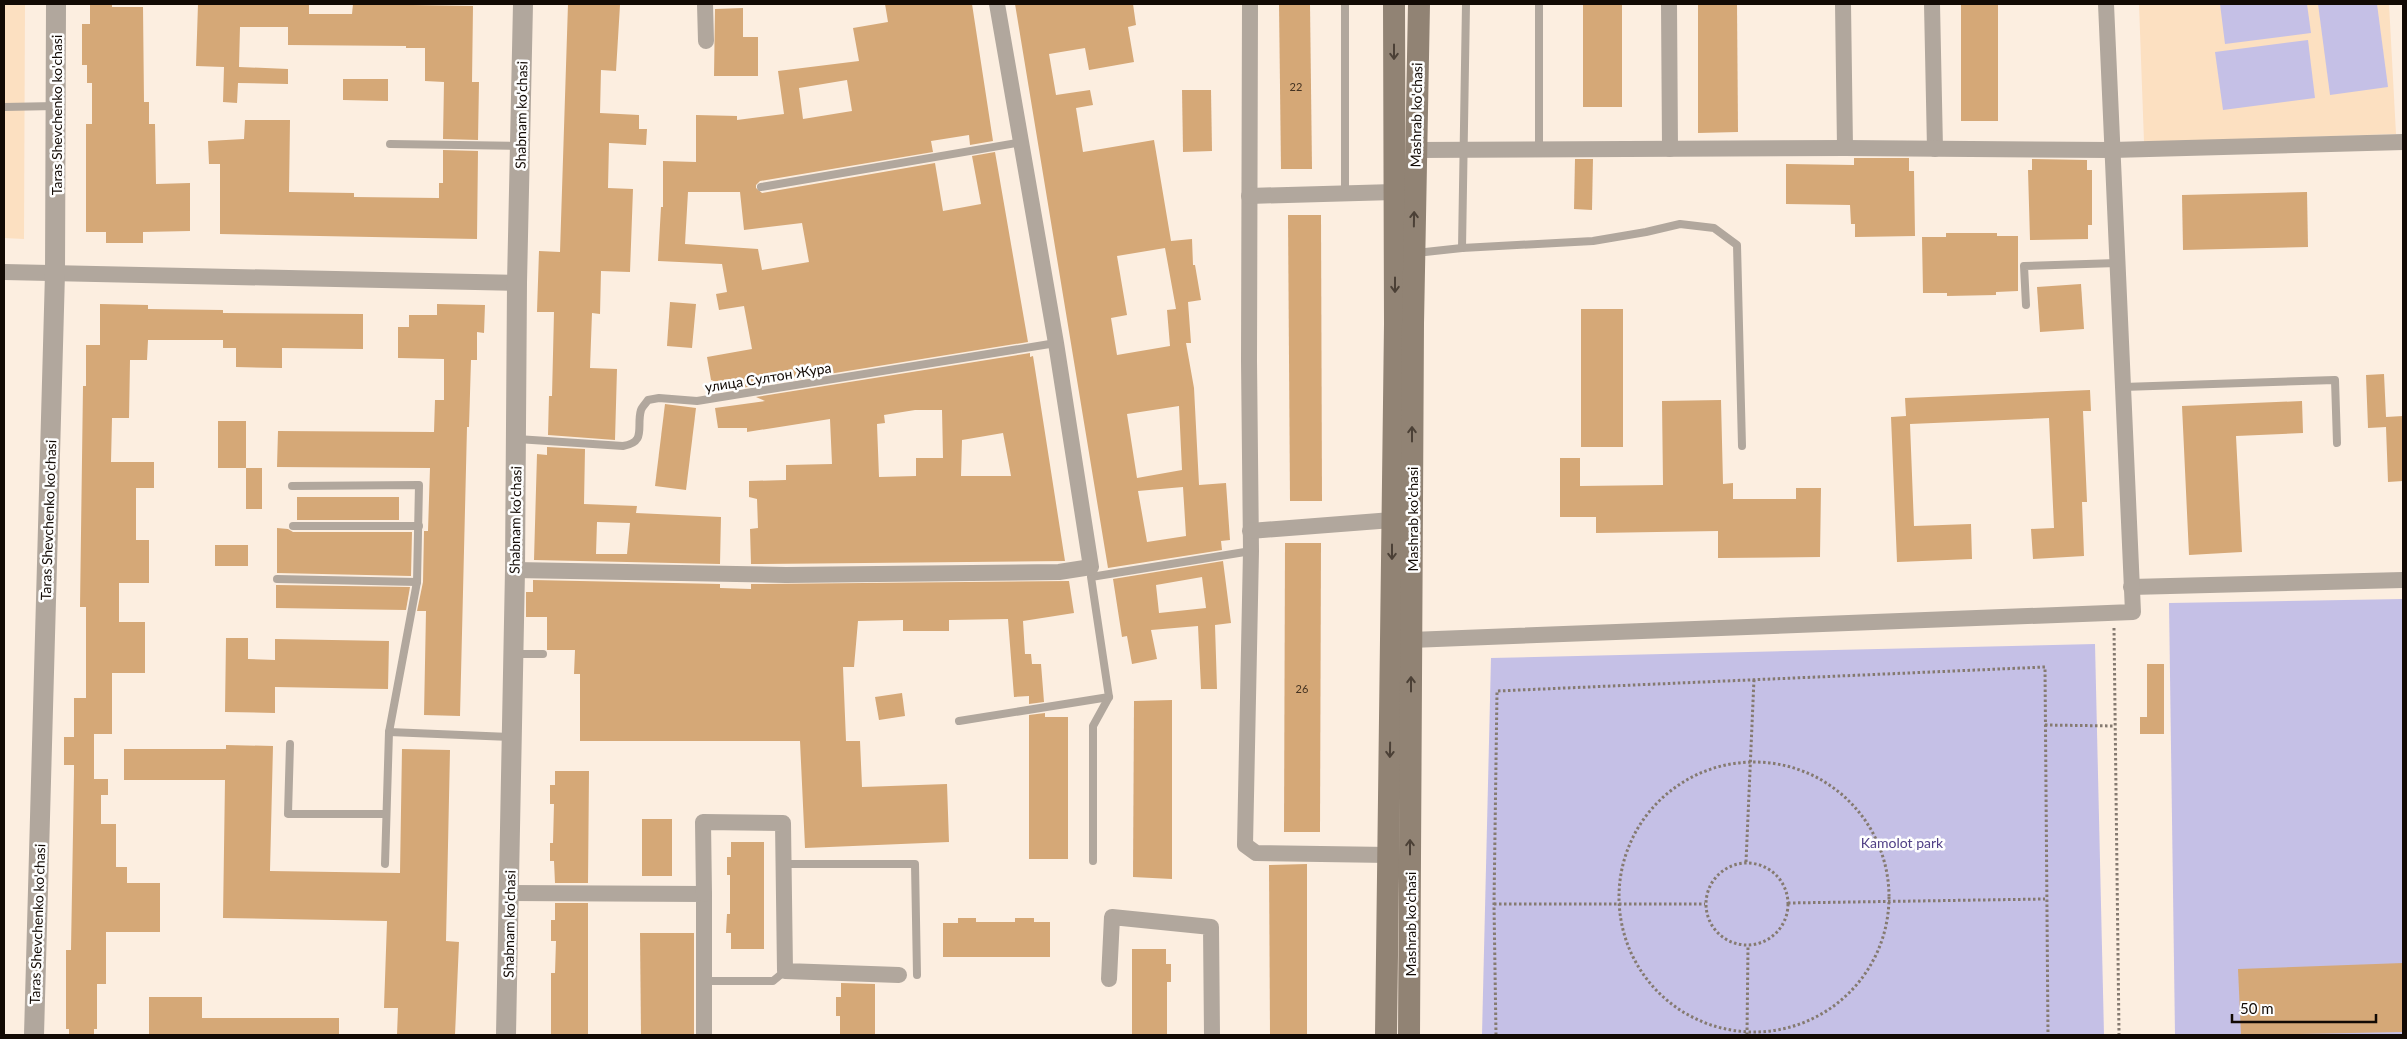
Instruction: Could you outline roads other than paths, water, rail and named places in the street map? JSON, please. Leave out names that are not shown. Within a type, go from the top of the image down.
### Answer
[{"type":"main road","name":"Mashrab ko'chasi","points":[[1394,4],[1394,192],[1404,324],[1411,640],[1409,1035]]},
{"type":"main road","name":"Mashrab ko'chasi","points":[[1386,1035],[1392,520],[1404,324],[1414,254],[1419,4]]},
{"type":"street","name":"Taras Shevchenko ko'chasi","points":[[34,1035],[55,273],[56,4]]},
{"type":"street","name":"Shabnam ko'chasi","points":[[506,1035],[515,570],[516,283],[523,4]]},
{"type":"street","points":[[705,4],[706,41]]},
{"type":"street","points":[[515,570],[786,576],[1091,572],[1056,343],[997,4]]},
{"type":"street","points":[[1250,4],[1251,551],[1245,844],[1256,853],[1389,855]]},
{"type":"street","points":[[1669,4],[1670,149]]},
{"type":"street","points":[[1843,4],[1845,148]]},
{"type":"street","points":[[1932,4],[1935,149]]},
{"type":"street","points":[[1411,640],[2133,612],[2106,4]]},
{"type":"street","points":[[1415,150],[1463,152],[1539,149],[1845,148],[2112,150],[2403,142]]},
{"type":"street","points":[[1249,196],[1394,192]]},
{"type":"street","points":[[4,272],[516,283]]},
{"type":"street","points":[[1250,531],[1392,520]]},
{"type":"street","points":[[2131,587],[2403,580]]},
{"type":"street","points":[[704,1035],[703,822],[783,823],[785,971],[899,975]]},
{"type":"street","points":[[510,893],[704,894]]},
{"type":"street","points":[[1109,979],[1112,916],[1211,927],[1212,1035]]},
{"type":"lane","points":[[1345,4],[1345,194]]},
{"type":"lane","points":[[1462,248],[1466,4]]},
{"type":"lane","points":[[1539,4],[1539,149]]},
{"type":"lane","points":[[4,107],[56,106]]},
{"type":"lane","points":[[761,187],[1022,142]]},
{"type":"lane","points":[[390,144],[520,146]]},
{"type":"lane","points":[[1414,254],[1462,248],[1593,241],[1680,224],[1714,228],[1737,244],[1742,446]]},
{"type":"lane","points":[[2026,305],[2024,266],[2117,263]]},
{"type":"lane","name":"улица Султон Жура","points":[[516,439],[623,446],[632,444],[639,438],[641,410],[648,400],[659,398],[697,401],[1056,343]]},
{"type":"lane","points":[[2123,387],[2335,380],[2337,443]]},
{"type":"lane","points":[[292,486],[419,485],[417,582],[389,732],[386,864]]},
{"type":"lane","points":[[293,526],[419,526]]},
{"type":"lane","points":[[1093,861],[1093,726],[1109,697],[1091,572],[1251,551]]},
{"type":"lane","points":[[277,579],[417,582]]},
{"type":"lane","points":[[513,654],[543,654]]},
{"type":"lane","points":[[959,721],[1109,697]]},
{"type":"lane","points":[[389,732],[511,737]]},
{"type":"lane","points":[[290,744],[288,814],[386,814]]},
{"type":"lane","points":[[784,864],[915,864],[916,975]]},
{"type":"lane","points":[[705,981],[773,980],[785,971]]},
{"type":"park label","name":"Kamolot park","points":[[1902,842]]}]
